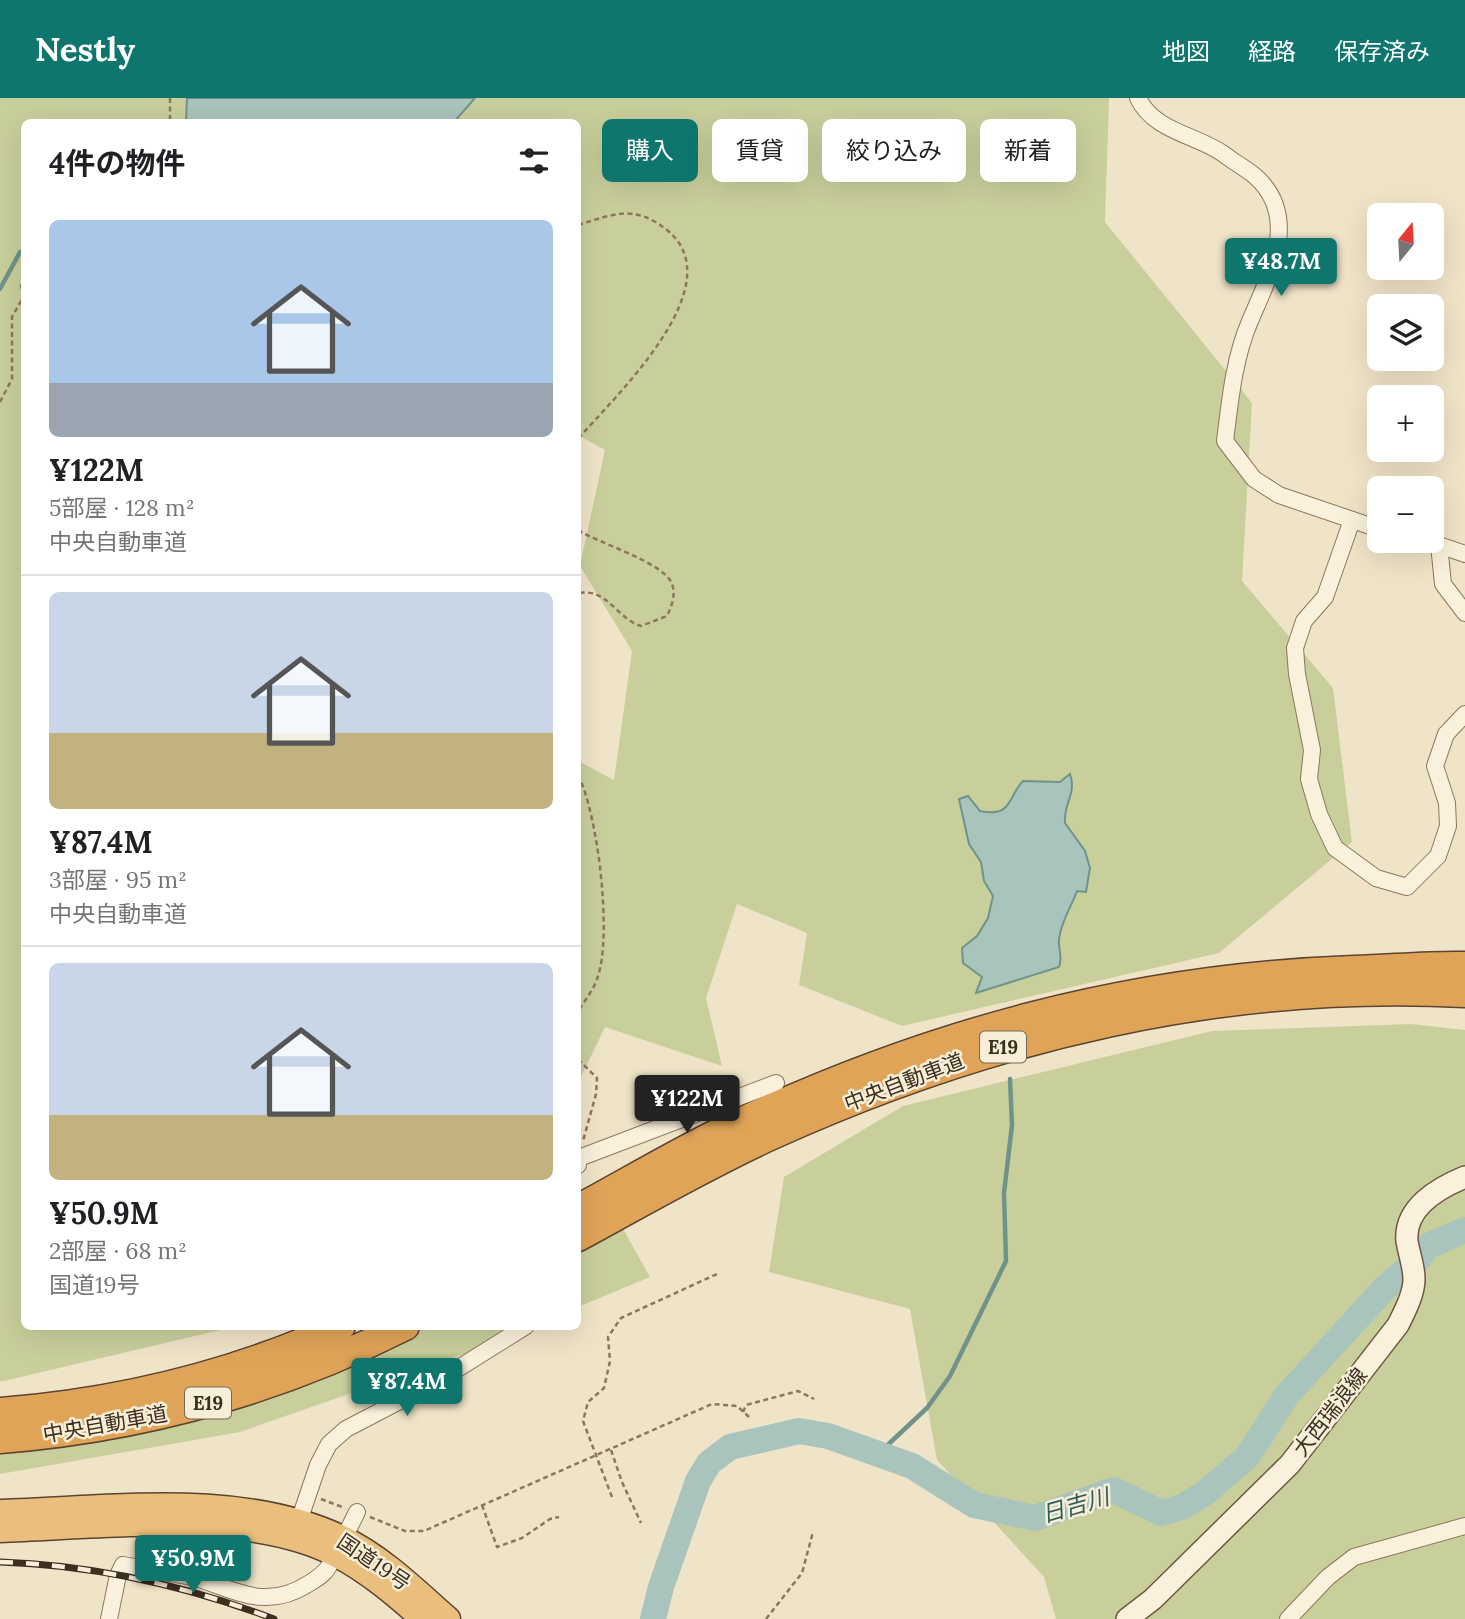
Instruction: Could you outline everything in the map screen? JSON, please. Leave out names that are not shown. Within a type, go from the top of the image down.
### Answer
[{"type":"highway","name":"中央自動車道","points":[[581,1207],[721,1132],[822,1086],[928,1046],[1046,1011],[1130,993],[1228,978],[1321,971],[1465,966]]},
{"type":"highway","name":"中央自動車道","points":[[581,1235],[769,1136],[886,1087],[984,1052],[1056,1032],[1128,1016],[1237,1002],[1355,992],[1465,993]]},
{"type":"highway","name":"中央自動車道","points":[[0,1412],[90,1401],[182,1382],[240,1366],[331,1330]]},
{"type":"highway","name":"中央自動車道","points":[[0,1439],[121,1424],[188,1409],[314,1367],[396,1330]]},
{"type":"highway","name":"国道19号","points":[[0,1512],[221,1507],[299,1521],[345,1539],[371,1556],[399,1575],[448,1619]]},
{"type":"highway","name":"国道19号","points":[[0,1530],[202,1525],[239,1527],[288,1536],[338,1555],[381,1584],[423,1619]]},
{"type":"main road","name":"大西瑞浪線","points":[[1128,1619],[1153,1599],[1308,1444],[1398,1325],[1414,1280],[1407,1238],[1410,1220],[1417,1207],[1437,1192],[1465,1177]]},
{"type":"street","points":[[1138,98],[1156,120],[1167,128],[1214,148],[1257,178],[1278,213],[1275,266],[1250,320],[1237,361],[1225,441],[1254,479],[1279,495],[1367,525]]},
{"type":"street","points":[[1353,520],[1325,597],[1304,621],[1295,648],[1297,674],[1312,750],[1309,779],[1319,814],[1335,848],[1349,861],[1376,878],[1407,887],[1438,856],[1448,826],[1447,803],[1435,766],[1446,734],[1465,714]]},
{"type":"street","points":[[1444,547],[1465,554]]},
{"type":"street","points":[[1435,553],[1443,584],[1465,613]]},
{"type":"street","points":[[581,1160],[776,1083]]},
{"type":"street","points":[[299,1521],[329,1444],[346,1429],[438,1381],[520,1330]]},
{"type":"street","points":[[348,1530],[357,1512]]},
{"type":"street","points":[[1288,1619],[1328,1577],[1354,1558],[1465,1526]]},
{"type":"street","points":[[192,1577],[206,1558],[231,1545],[238,1536],[239,1527]]},
{"type":"street","points":[[110,1619],[118,1575],[123,1565],[192,1577],[251,1596],[275,1599],[302,1588],[329,1566]]},
{"type":"path","points":[[170,98],[170,119]]},
{"type":"path","points":[[581,224],[624,213],[636,213],[655,220],[681,245],[687,275],[679,308],[659,344],[581,435]]},
{"type":"path","points":[[0,402],[12,379],[12,317],[21,300]]},
{"type":"path","points":[[581,531],[654,566],[672,582],[674,595],[667,616],[641,626],[623,617],[606,598],[593,593],[581,593]]},
{"type":"path","points":[[581,783],[593,815],[603,910],[602,953],[598,978],[581,1007]]},
{"type":"path","points":[[581,1062],[597,1077],[596,1094],[581,1150]]},
{"type":"path","points":[[612,1497],[583,1421],[588,1402],[604,1388],[610,1362],[608,1337],[621,1318],[717,1274]]},
{"type":"path","points":[[743,1412],[746,1405],[797,1391],[814,1399]]},
{"type":"path","points":[[308,1494],[414,1532],[598,1456],[712,1404],[737,1406],[749,1417]]},
{"type":"path","points":[[611,1450],[641,1523]]},
{"type":"path","points":[[482,1505],[497,1547],[522,1538],[550,1519],[559,1517]]},
{"type":"path","points":[[766,1619],[802,1573],[813,1532]]},
{"type":"green space","points":[[0,98],[187,98],[186,119],[21,119],[21,1330],[220,1330],[0,1381]]},
{"type":"green space","points":[[475,98],[1109,98],[1105,222],[1252,403],[1242,581],[1333,688],[1352,842],[1219,953],[902,1026],[799,985],[807,933],[737,904],[706,998],[722,1066],[605,1027],[581,1077],[581,763],[614,780],[632,651],[581,568],[605,450],[581,437],[581,119],[457,119]]},
{"type":"green space","points":[[1411,1024],[1465,1030],[1465,1619],[1056,1619],[1044,1577],[937,1460],[910,1309],[769,1272],[784,1177],[903,1106],[1212,1031]]},
{"type":"green space","points":[[622,1227],[650,1277],[581,1306],[581,1248]]},
{"type":"green space","points":[[421,1330],[525,1330],[481,1348],[240,1432],[0,1474],[0,1449],[145,1431],[249,1405]]},
{"type":"water","points":[[187,98],[475,98],[457,119],[186,119]]},
{"type":"water","points":[[1070,774],[1072,787],[1065,823],[1085,851],[1090,868],[1086,892],[1077,891],[1062,926],[1059,967],[976,993],[982,977],[963,963],[962,948],[977,936],[988,918],[993,896],[984,881],[981,862],[969,844],[959,799],[968,796],[980,811],[999,811],[1008,804],[1023,781],[1060,782]]},
{"type":"waterway","points":[[0,289],[21,252]]},
{"type":"waterway","points":[[878,1454],[927,1408],[950,1376],[1006,1261],[1004,1193],[1012,1125],[1010,1079]]},
{"type":"waterway","name":"日吉川","points":[[653,1619],[661,1587],[698,1481],[709,1463],[730,1447],[799,1431],[828,1436],[912,1466],[974,1505],[1035,1518],[1114,1490],[1161,1513],[1182,1507],[1205,1493],[1247,1457],[1287,1395],[1385,1288],[1417,1261],[1426,1247],[1465,1230]]},
{"type":"railway","points":[[0,1562],[70,1568],[139,1579],[208,1597],[274,1619]]}]
